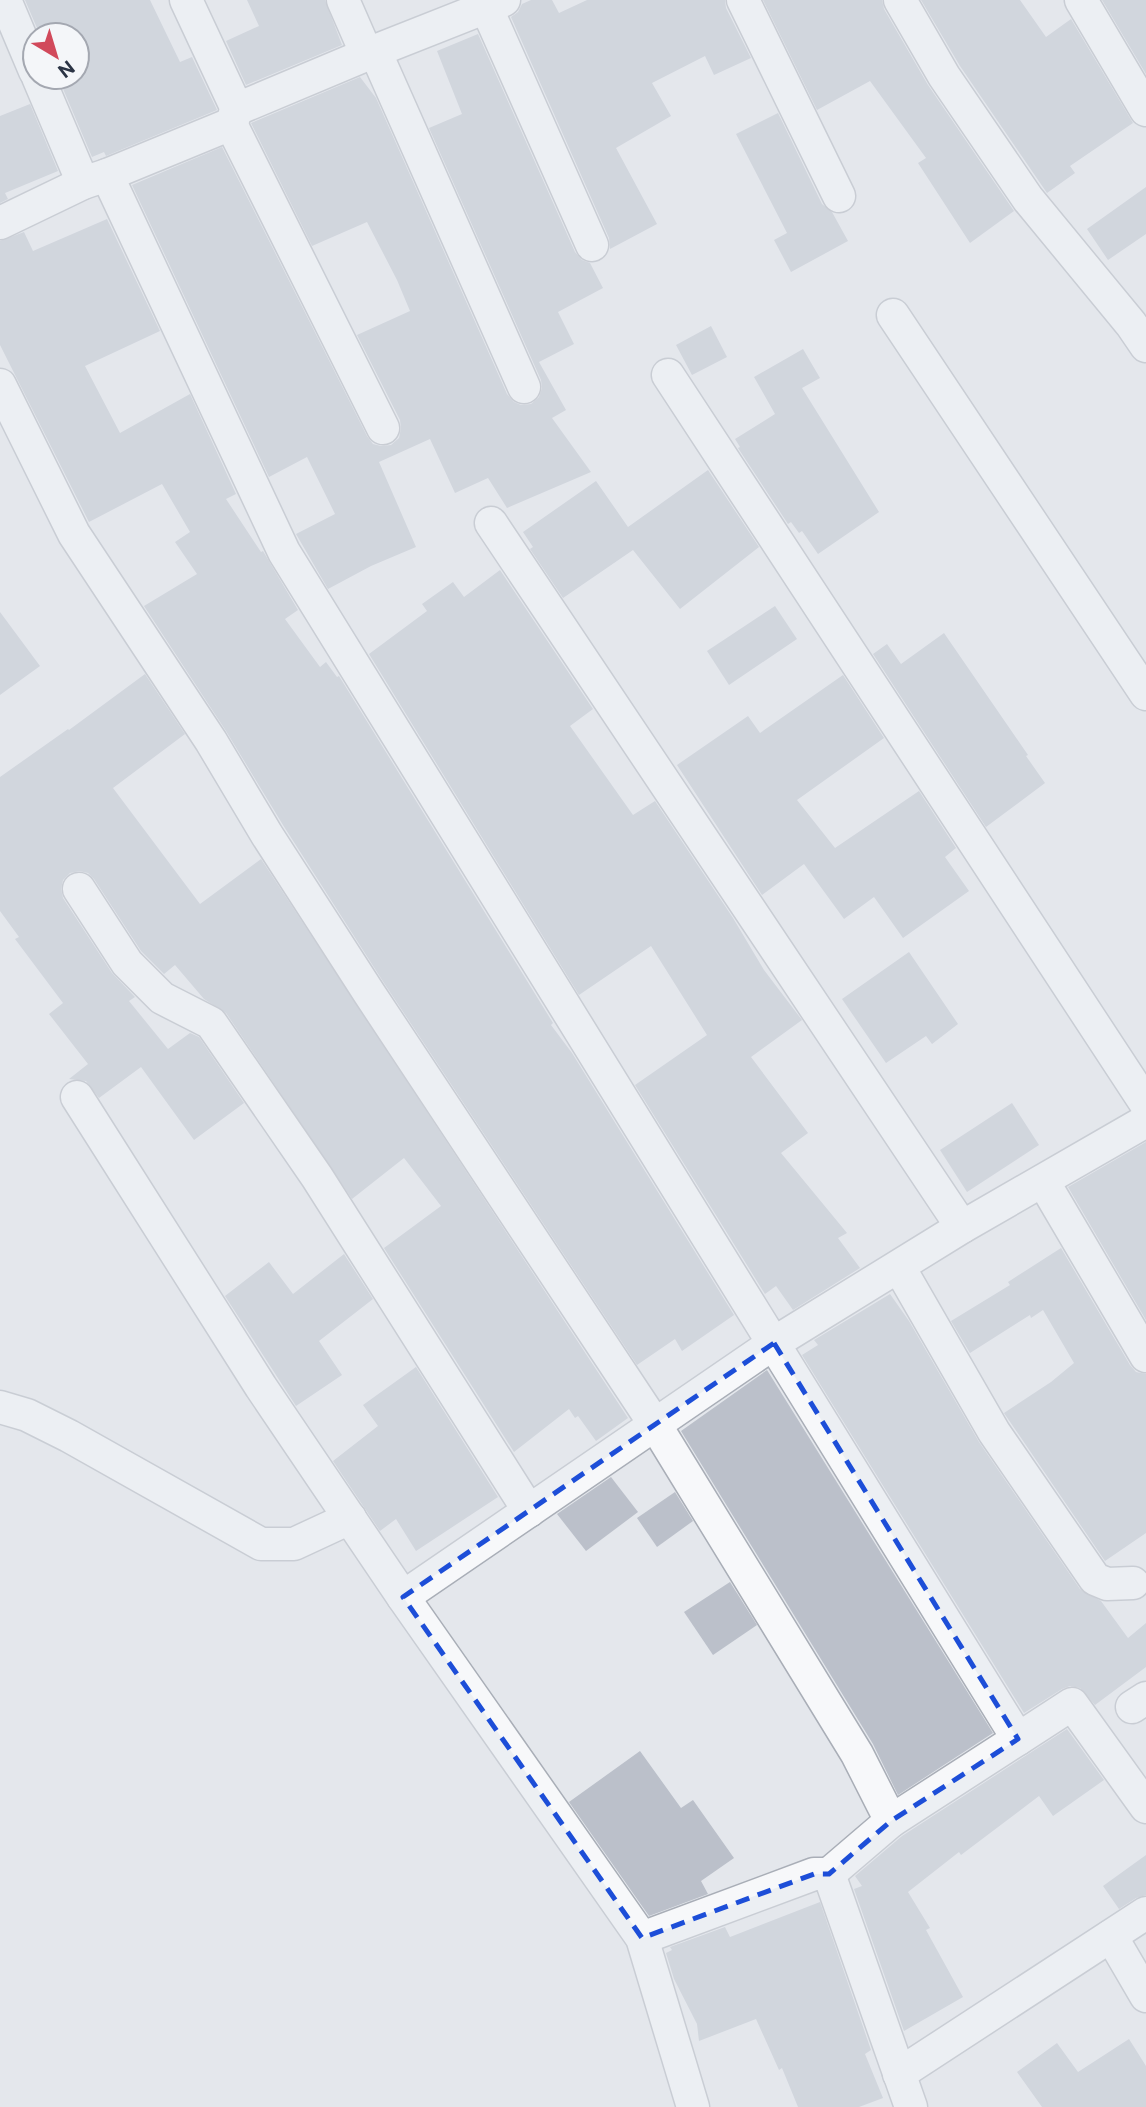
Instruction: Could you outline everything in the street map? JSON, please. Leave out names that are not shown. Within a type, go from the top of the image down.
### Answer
[{"type":"street","points":[[5,0],[21,38]]},
{"type":"street","points":[[186,0],[234,117],[383,428]]},
{"type":"street","points":[[343,0],[371,53],[524,387]]},
{"type":"street","points":[[743,0],[839,196]]},
{"type":"street","points":[[900,0],[944,75],[1028,199],[1146,346]]},
{"type":"street","points":[[1081,0],[1146,110]]},
{"type":"street","points":[[0,223],[371,53],[491,3],[592,245]]},
{"type":"street","points":[[46,91],[95,179],[284,552],[1018,1739]]},
{"type":"street","points":[[893,315],[1146,694]]},
{"type":"street","points":[[668,375],[1146,1104]]},
{"type":"street","points":[[0,385],[74,534],[211,741],[267,835],[369,993],[656,1426],[857,1754],[891,1821]]},
{"type":"street","points":[[491,523],[962,1227]]},
{"type":"street","points":[[79,889],[127,963],[162,998],[211,1023],[317,1177],[529,1511]]},
{"type":"street","points":[[77,1097],[261,1387],[403,1597],[642,1938],[693,2107]]},
{"type":"street","points":[[403,1597],[774,1343],[962,1227],[1146,1121]]},
{"type":"street","points":[[1043,1181],[1146,1356]]},
{"type":"street","points":[[900,1267],[994,1432],[1095,1579],[1107,1584],[1142,1586]]},
{"type":"street","points":[[0,1407],[27,1415],[69,1436],[261,1544],[294,1544],[350,1518]]},
{"type":"street","points":[[642,1938],[814,1874],[829,1874],[891,1821],[1072,1704],[1146,1807]]},
{"type":"street","points":[[829,1874],[911,2107]]},
{"type":"street","points":[[899,2074],[1146,1913]]},
{"type":"street","points":[[1111,1936],[1146,1996]]},
{"type":"highlighted area","points":[[774,1343],[1018,1739],[891,1821],[829,1874],[814,1874],[642,1938],[403,1597]]},
{"type":"building","points":[[25,0],[150,0],[180,62],[192,57],[217,110],[106,156],[104,152],[92,157],[64,91],[91,91],[91,21],[34,21]]},
{"type":"building","points":[[247,0],[325,0],[342,45],[246,85],[226,41],[259,26]]},
{"type":"building","points":[[531,0],[552,0],[559,13],[587,0],[725,0],[726,8],[751,58],[714,75],[705,56],[652,83],[671,116],[616,148],[657,224],[610,249],[609,238],[511,17],[518,12],[522,4]]},
{"type":"building","points":[[763,0],[882,0],[884,9],[928,85],[1014,211],[970,243],[918,163],[926,158],[870,81],[817,110]]},
{"type":"building","points":[[921,0],[1020,0],[1046,37],[1071,19],[1133,123],[1070,166],[1075,173],[1047,193],[960,66]]},
{"type":"building","points":[[1102,0],[1146,0],[1146,74]]},
{"type":"building","points":[[478,34],[575,252],[582,260],[590,263],[603,288],[558,312],[574,344],[539,362],[566,410],[552,418],[591,472],[507,508],[488,478],[455,493],[430,439],[379,462],[416,547],[371,566],[328,589],[296,534],[335,514],[307,457],[269,477],[132,185],[222,147],[367,436],[373,444],[391,445],[399,438],[400,420],[357,335],[410,311],[397,280],[367,222],[312,246],[251,123],[360,77],[376,98],[507,394],[521,405],[531,404],[539,397],[541,380],[429,128],[462,114],[437,51]]},
{"type":"building","points":[[30,104],[58,171],[5,193],[8,199],[0,203],[0,116]]},
{"type":"building","points":[[778,113],[822,204],[832,212],[848,241],[791,272],[774,240],[787,233],[736,134]]},
{"type":"building","points":[[1146,187],[1146,234],[1108,260],[1087,229]]},
{"type":"building","points":[[107,219],[160,331],[85,366],[120,433],[190,394],[236,494],[226,499],[261,552],[263,551],[298,610],[285,619],[320,667],[326,662],[337,677],[339,676],[553,1023],[551,1025],[572,1053],[734,1315],[682,1351],[675,1339],[637,1365],[384,983],[144,606],[197,574],[175,542],[190,532],[162,484],[89,522],[0,345],[0,241],[24,232],[33,251]]},
{"type":"building","points":[[711,326],[727,357],[692,375],[676,345]]},
{"type":"building","points":[[803,349],[820,378],[802,388],[879,512],[818,554],[802,531],[799,533],[791,522],[788,524],[738,448],[740,447],[735,439],[775,414],[754,377]]},
{"type":"building","points":[[708,470],[759,547],[680,609],[633,550],[563,598],[530,549],[533,547],[523,532],[596,481],[628,527]]},
{"type":"building","points":[[500,570],[593,709],[570,726],[633,815],[655,801],[733,918],[764,970],[802,1020],[751,1057],[808,1133],[781,1153],[847,1233],[838,1238],[860,1268],[793,1310],[776,1286],[765,1294],[635,1085],[707,1035],[651,946],[579,995],[369,654],[427,611],[422,604],[453,582],[464,597]]},
{"type":"building","points":[[775,606],[797,639],[729,685],[707,651]]},
{"type":"building","points":[[0,612],[40,666],[0,695]]},
{"type":"building","points":[[944,633],[1045,783],[986,827],[873,654],[887,644],[901,664]]},
{"type":"building","points":[[145,674],[185,734],[113,788],[200,904],[261,859],[628,1418],[596,1441],[578,1416],[575,1418],[569,1409],[514,1452],[384,1248],[441,1206],[404,1158],[352,1199],[226,1013],[204,999],[175,965],[164,974],[141,951],[94,879],[88,873],[79,871],[70,873],[63,880],[63,898],[112,973],[135,997],[129,1001],[168,1049],[190,1033],[199,1037],[244,1103],[194,1140],[141,1067],[99,1098],[86,1081],[69,1079],[88,1064],[49,1014],[63,1003],[15,939],[19,937],[0,911],[0,777]]},
{"type":"building","points":[[843,675],[884,738],[797,800],[835,848],[919,791],[956,848],[945,857],[969,891],[903,938],[874,897],[844,919],[804,864],[762,895],[677,765],[748,716],[760,733]]},
{"type":"building","points":[[909,952],[958,1024],[932,1044],[926,1036],[886,1063],[842,999]]},
{"type":"building","points":[[1012,1103],[1039,1145],[967,1192],[940,1150]]},
{"type":"building","points":[[1146,1142],[1146,1320],[1068,1187]]},
{"type":"building","points":[[1061,1248],[1130,1365],[1136,1372],[1146,1374],[1146,1533],[1105,1561],[1004,1413],[1074,1363],[1043,1310],[1031,1318],[1030,1315],[970,1353],[951,1321],[1010,1285],[1008,1282]]},
{"type":"building","points":[[344,1254],[373,1299],[319,1341],[342,1375],[296,1406],[225,1296],[269,1262],[293,1294]]},
{"type":"building","points":[[890,1294],[909,1321],[979,1442],[1080,1589],[1101,1601],[1128,1638],[1146,1623],[1146,1667],[1095,1705],[1080,1688],[1070,1686],[1024,1713],[802,1355],[818,1345],[814,1340]]},
{"type":"building","points":[[416,1367],[498,1497],[416,1551],[396,1519],[380,1531],[333,1461],[378,1426],[363,1405]]},
{"type":"building","points":[[767,1370],[993,1733],[898,1795],[873,1744],[681,1431]]},
{"type":"building","points":[[611,1477],[638,1512],[586,1551],[557,1514]]},
{"type":"building","points":[[675,1492],[693,1521],[657,1547],[637,1518]]},
{"type":"building","points":[[730,1582],[757,1625],[713,1655],[684,1612]]},
{"type":"building","points":[[1067,1729],[1104,1780],[1053,1816],[1039,1796],[961,1855],[959,1852],[908,1892],[930,1928],[926,1930],[963,1997],[904,2031],[854,1889],[862,1886],[855,1876],[902,1836]]},
{"type":"building","points":[[640,1751],[681,1808],[693,1800],[734,1858],[701,1881],[708,1894],[649,1916],[569,1802]]},
{"type":"building","points":[[1146,1855],[1146,1895],[1119,1909],[1103,1886]]},
{"type":"building","points":[[820,1902],[871,2050],[865,2054],[883,2098],[859,2107],[798,2107],[782,2068],[779,2070],[756,2019],[699,2041],[697,2024],[674,1979],[666,1953],[672,1950],[670,1947],[725,1927],[730,1937]]},
{"type":"building","points":[[1129,2039],[1146,2066],[1146,2107],[1042,2107],[1017,2072],[1057,2043],[1078,2072]]}]
